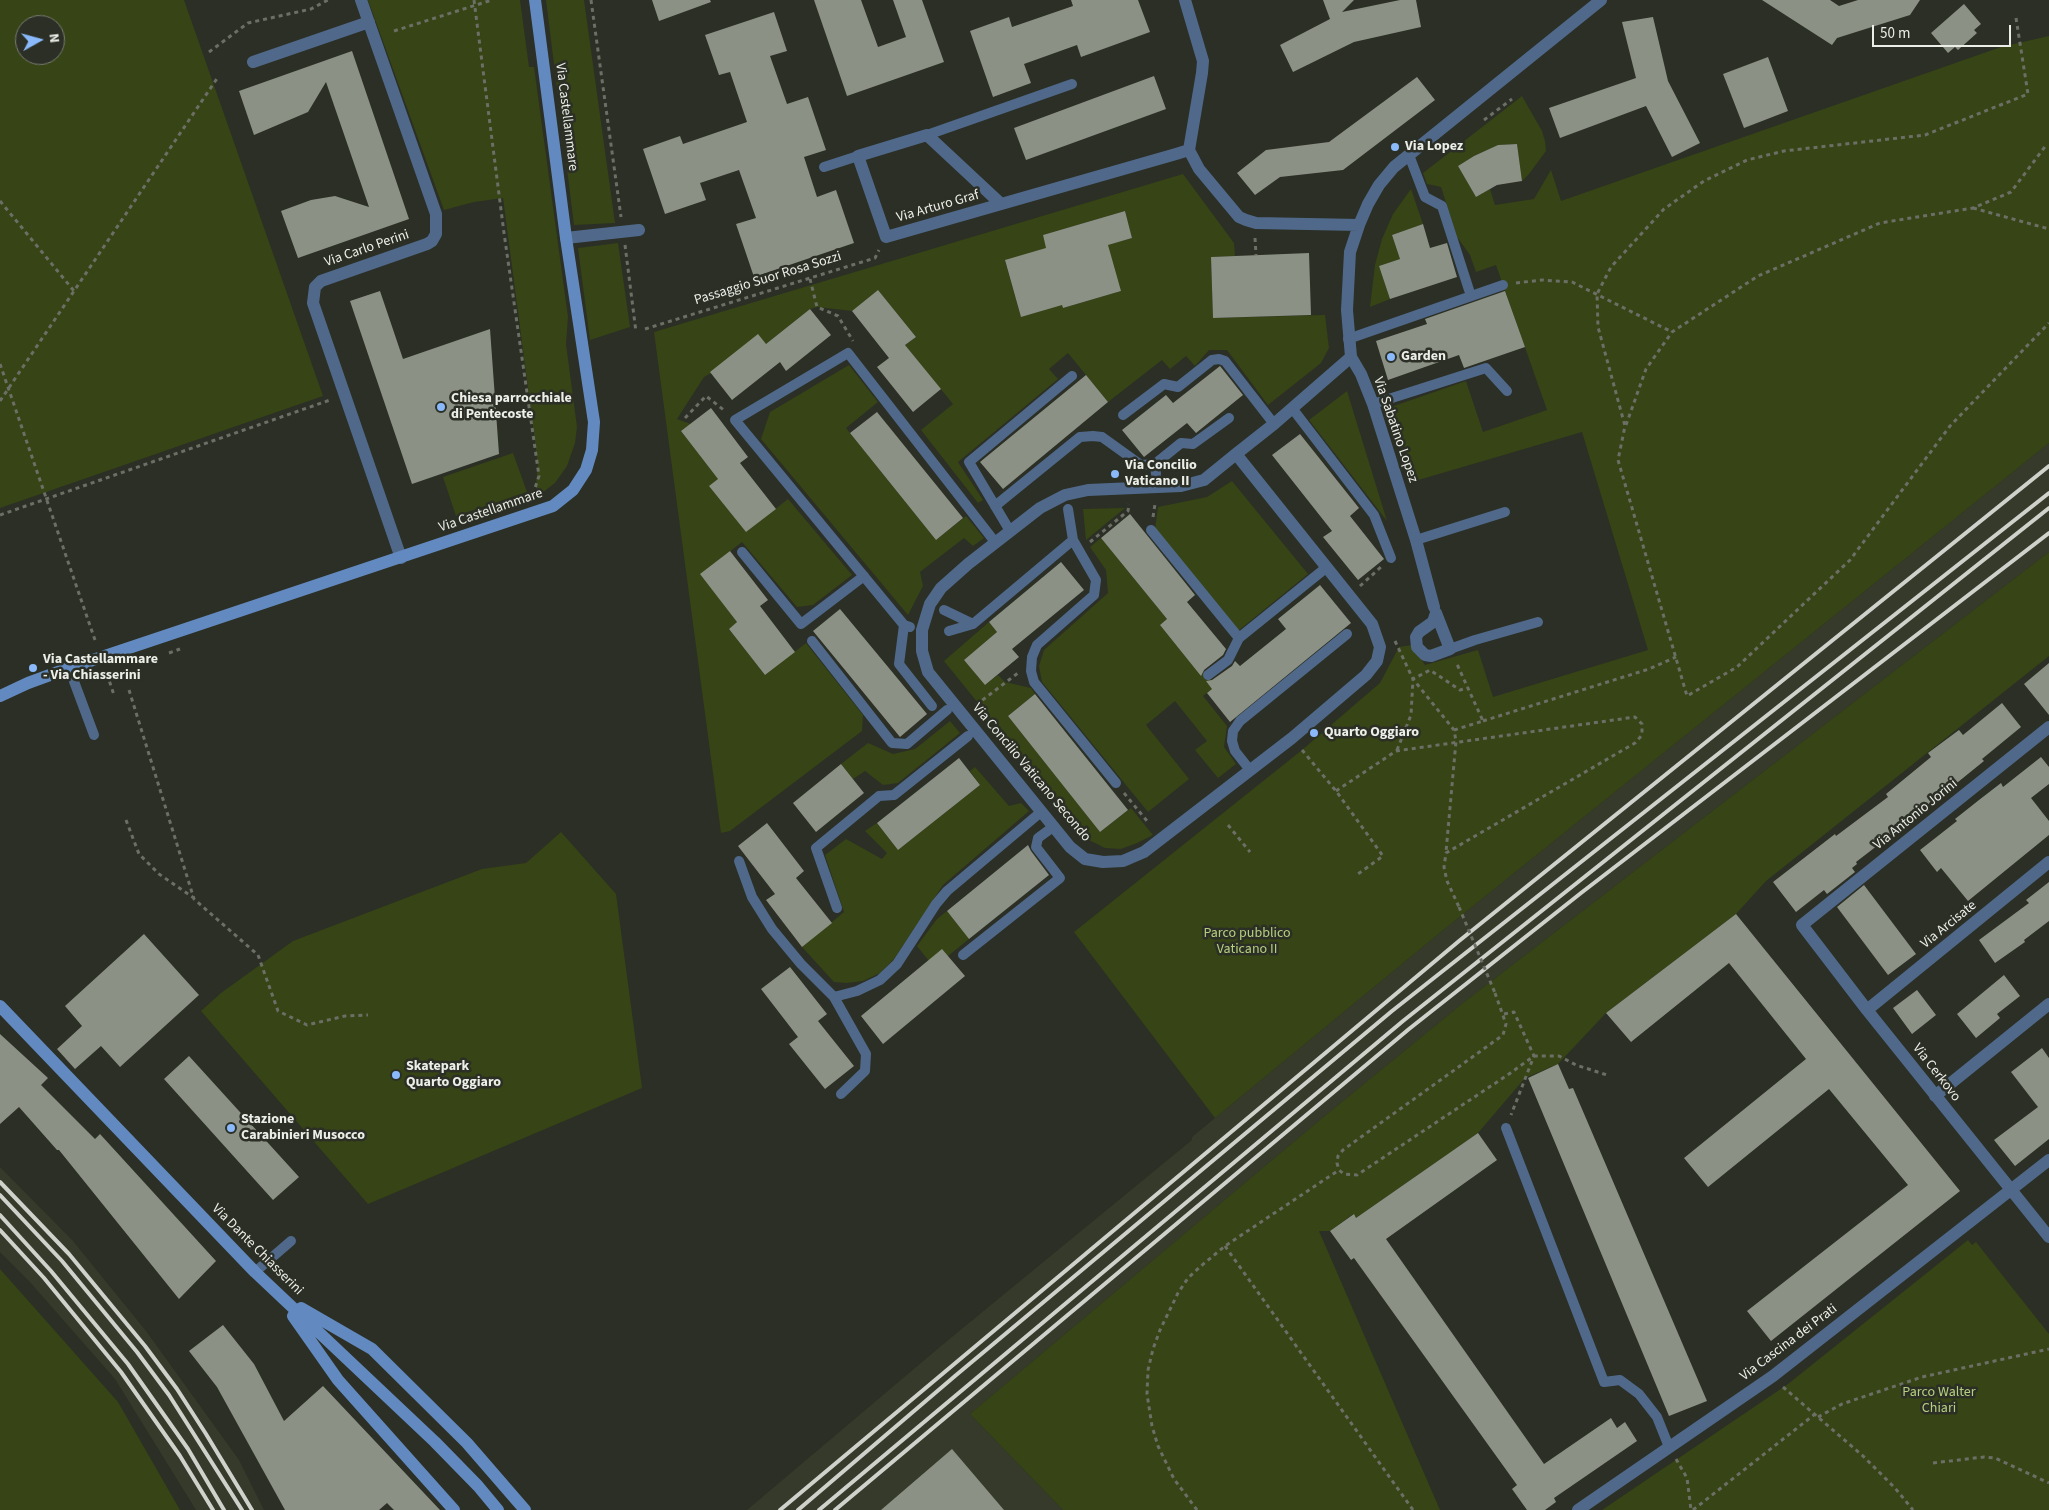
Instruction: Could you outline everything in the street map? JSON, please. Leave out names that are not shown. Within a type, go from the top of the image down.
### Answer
[{"type":"street","name":"Via Carlo Perini","points":[[361,0],[436,214],[436,234],[432,241],[427,244],[321,281],[315,287],[314,303],[401,558]]},
{"type":"street","name":"Via Castellammare","points":[[0,696],[28,683],[69,668],[553,506],[573,490],[586,470],[592,450],[594,422],[566,238],[535,0]]},
{"type":"street","points":[[1185,0],[1203,60],[1190,150],[1199,169],[1239,217],[1246,220],[1256,223],[1358,225]]},
{"type":"street","name":"Via Sabatino Lopez","points":[[1450,649],[1435,610],[1416,540],[1373,404],[1361,374],[1351,358],[1347,310],[1350,252],[1358,225],[1380,185],[1394,167],[1601,0]]},
{"type":"street","points":[[253,62],[369,22]]},
{"type":"street","points":[[858,156],[927,135]]},
{"type":"street","name":"Via Arturo Graf","points":[[927,135],[1000,204]]},
{"type":"street","points":[[1000,204],[1190,150]]},
{"type":"street","name":"Via Arturo Graf","points":[[858,156],[886,237],[1000,204]]},
{"type":"street","points":[[566,238],[639,230]]},
{"type":"street","name":"Via Concilio Vaticano Secondo","points":[[1236,454],[1372,624],[1380,647],[1377,662],[1366,675],[1250,770],[1144,852],[1123,861],[1103,862],[1085,859],[1070,848],[928,672],[922,651],[922,630],[930,604],[941,588],[995,542],[1040,508],[1065,495],[1088,490],[1181,486],[1204,480],[1236,454],[1274,424],[1351,358]]},
{"type":"street","points":[[1435,610],[1433,622],[1419,632],[1416,637],[1417,647],[1425,655],[1431,656],[1450,649]]},
{"type":"street","name":"Via Antonio Jorini","points":[[1802,926],[2049,727]]},
{"type":"street","name":"Via Arcisate","points":[[1867,1010],[2049,862]]},
{"type":"street","name":"Via Cerkovo","points":[[1802,926],[1935,1096],[2049,1237]]},
{"type":"street","points":[[1935,1096],[2049,1004]]},
{"type":"street","name":"Via Dante Chiasserini","points":[[0,1006],[255,1272],[380,1388],[478,1486],[498,1510]]},
{"type":"street","name":"Via Cascina dei Prati","points":[[1578,1510],[1773,1376],[2049,1160]]},
{"type":"street","points":[[279,1295],[338,1380],[454,1510]]},
{"type":"street","points":[[279,1295],[372,1349],[466,1443],[525,1510]]},
{"type":"lane","points":[[927,135],[1072,84]]},
{"type":"lane","points":[[1409,155],[1424,197],[1442,206],[1469,290]]},
{"type":"lane","points":[[824,167],[858,156]]},
{"type":"lane","points":[[1348,339],[1503,285]]},
{"type":"lane","points":[[932,706],[899,664],[907,626],[735,420],[848,353],[995,542]]},
{"type":"lane","points":[[1123,415],[1164,384],[1178,387],[1212,360],[1220,359],[1225,361],[1274,424]]},
{"type":"lane","points":[[1373,404],[1486,368],[1507,391]]},
{"type":"lane","points":[[1010,531],[969,462],[1072,376]]},
{"type":"lane","points":[[1292,408],[1374,515],[1391,558]]},
{"type":"lane","points":[[995,506],[1080,438],[1093,436],[1102,438],[1141,465],[1155,469],[1181,443],[1193,444],[1230,418]]},
{"type":"lane","points":[[1068,508],[1074,540],[1096,580],[1094,595],[1037,645],[1032,657],[1031,671],[1034,682],[1116,783]]},
{"type":"lane","points":[[1416,540],[1506,512]]},
{"type":"lane","points":[[1151,530],[1239,638]]},
{"type":"lane","points":[[949,631],[973,624],[1074,540]]},
{"type":"lane","points":[[742,552],[801,624],[864,576]]},
{"type":"lane","points":[[1208,675],[1228,660],[1239,638],[1326,567]]},
{"type":"lane","points":[[944,610],[973,624]]},
{"type":"lane","points":[[1450,649],[1538,622]]},
{"type":"lane","points":[[1250,770],[1235,751],[1232,741],[1233,731],[1240,721],[1347,634]]},
{"type":"lane","points":[[812,641],[892,743],[907,744],[946,710]]},
{"type":"lane","points":[[69,668],[94,735]]},
{"type":"lane","points":[[837,908],[816,848],[879,796],[894,795],[968,736]]},
{"type":"lane","points":[[834,997],[857,991],[880,980],[897,964],[947,890],[1041,812]]},
{"type":"lane","points":[[963,955],[1060,878],[1036,847],[1038,838],[1053,827]]},
{"type":"lane","points":[[739,861],[752,897],[772,929],[801,964],[834,997],[866,1054],[865,1071],[841,1094]]},
{"type":"lane","points":[[1506,1128],[1604,1382],[1620,1380],[1639,1394],[1657,1417],[1669,1447]]},
{"type":"lane","points":[[255,1272],[291,1241]]},
{"type":"path","points":[[209,52],[248,23],[311,9],[328,0]]},
{"type":"path","points":[[474,0],[504,233],[539,476],[534,494]]},
{"type":"path","points":[[394,31],[492,0]]},
{"type":"path","points":[[591,0],[622,224]]},
{"type":"path","points":[[1626,426],[1598,327],[1597,294],[1611,267],[1664,209],[1704,181],[1747,160],[1784,150],[1925,135],[2028,94],[2016,18]]},
{"type":"path","points":[[0,402],[218,77]]},
{"type":"path","points":[[1484,120],[1512,99]]},
{"type":"path","points":[[2049,150],[2048,144],[2011,192],[1973,208],[1880,223],[1758,276],[1672,332],[1646,369],[1626,426],[1618,460],[1687,696],[1736,667],[1850,560],[1950,426],[2048,324],[2049,316]]},
{"type":"path","points":[[0,202],[74,291]]},
{"type":"path","points":[[1973,208],[2049,229]]},
{"type":"path","name":"Passaggio Suor Rosa Sozzi","points":[[645,329],[875,258],[886,237]]},
{"type":"path","points":[[624,242],[636,332]]},
{"type":"path","points":[[1255,242],[1256,255]]},
{"type":"path","points":[[810,278],[816,306],[838,316],[853,340],[848,353]]},
{"type":"path","points":[[1503,285],[1542,280],[1572,282],[1672,332]]},
{"type":"path","points":[[0,364],[98,648]]},
{"type":"path","points":[[685,418],[706,396],[735,420]]},
{"type":"path","points":[[0,515],[330,400]]},
{"type":"path","points":[[1079,551],[1128,511],[1129,504]]},
{"type":"path","points":[[1360,586],[1391,558]]},
{"type":"path","points":[[1393,642],[1396,640],[1413,679],[1454,730],[1456,741],[1444,867],[1445,874],[1504,1014],[1506,1024],[1503,1034],[1343,1150],[1338,1156],[1339,1170],[1344,1174],[1357,1175],[1510,1074],[1534,1056],[1560,1056],[1607,1075]]},
{"type":"path","points":[[1450,649],[1483,721]]},
{"type":"path","points":[[1454,730],[1650,669],[1676,657]]},
{"type":"path","points":[[1413,679],[1430,670],[1460,690],[1468,688]]},
{"type":"path","points":[[107,674],[114,695]]},
{"type":"path","points":[[976,704],[1017,674]]},
{"type":"path","points":[[1396,751],[1411,715],[1413,679]]},
{"type":"path","points":[[129,690],[194,899]]},
{"type":"path","points":[[1336,791],[1396,751],[1456,741],[1635,718],[1642,724],[1642,735],[1635,743],[1446,853]]},
{"type":"path","points":[[1298,746],[1336,791],[1382,856],[1358,874]]},
{"type":"path","points":[[1116,783],[1147,821]]},
{"type":"path","points":[[126,820],[139,854],[159,874],[194,899],[258,955],[278,1011],[307,1025],[345,1016],[368,1016]]},
{"type":"path","points":[[1228,825],[1250,852]]},
{"type":"path","points":[[1504,1014],[1514,1012],[1534,1056],[1506,1128]]},
{"type":"path","points":[[1197,1510],[1174,1479],[1158,1446],[1152,1426],[1147,1394],[1148,1370],[1153,1349],[1168,1311],[1188,1278],[1225,1246],[1339,1170]]},
{"type":"path","points":[[1225,1246],[1413,1510]]},
{"type":"path","points":[[1669,1447],[1686,1478],[1692,1510],[1817,1415],[1853,1400],[1922,1377],[2049,1350]]},
{"type":"path","points":[[1781,1386],[1817,1415],[1884,1476],[1913,1510]]},
{"type":"path","points":[[1933,1464],[1984,1457],[1995,1458],[2049,1483]]},
{"type":"shaded area","points":[[2049,443],[2049,552],[1463,1003],[1321,1119],[970,1414],[1063,1510],[747,1510],[947,1341],[1442,931]]},
{"type":"shaded area","points":[[0,1167],[73,1241],[146,1331],[239,1460],[264,1510],[196,1510],[115,1379],[29,1281],[0,1252]]},
{"type":"green space","points":[[0,0],[184,0],[323,396],[0,508]]},
{"type":"green space","points":[[368,0],[520,0],[529,67],[534,67],[568,317],[566,344],[577,427],[575,443],[567,466],[555,483],[538,496],[536,485],[538,464],[503,198],[474,202],[444,210]]},
{"type":"green space","points":[[546,0],[584,0],[615,223],[574,225]]},
{"type":"green space","name":"Parco pubblico Vaticano II","points":[[2049,36],[2049,443],[1442,931],[1215,1118],[1074,932],[1302,750],[1380,683],[1399,647],[1412,645],[1425,665],[1478,650],[1493,697],[1648,650],[1582,432],[1415,481],[1391,407],[1466,381],[1483,432],[1547,410],[1496,265],[1476,272],[1470,255],[1457,237],[1441,187],[1427,184],[1423,173],[1522,96],[1542,131],[1546,151],[1529,174],[1522,181],[1517,144],[1498,145],[1458,166],[1476,197],[1490,189],[1495,205],[1534,199],[1551,170],[1561,201],[2001,47]]},
{"type":"green space","points":[[1183,174],[1234,243],[1235,256],[1211,257],[1213,318],[1325,315],[1329,348],[1321,363],[1268,405],[1227,350],[1209,350],[1195,366],[1186,356],[1170,369],[1162,360],[1108,402],[1068,353],[1049,369],[1058,379],[958,462],[983,500],[978,503],[921,430],[953,404],[905,345],[916,337],[878,290],[852,311],[817,307],[810,309],[766,344],[704,377],[677,419],[691,424],[681,431],[718,479],[710,486],[746,532],[788,499],[852,575],[813,605],[797,607],[742,542],[701,574],[737,622],[729,629],[765,675],[806,643],[863,715],[862,731],[730,831],[721,833],[654,332]],"holes":[[[1125,211],[1132,238],[1091,249],[1121,291],[1063,308],[1056,283],[1038,288],[1044,310],[1021,317],[1005,261],[1028,254],[1050,263],[1043,235]]]},
{"type":"green space","points":[[1411,189],[1423,224],[1392,235],[1400,259],[1379,266],[1390,299],[1370,307],[1375,265],[1382,239],[1393,214]]},
{"type":"green space","points":[[618,243],[630,327],[590,340],[578,248]]},
{"type":"green space","points":[[849,365],[878,402],[846,428],[936,540],[966,516],[984,538],[973,546],[964,538],[920,572],[923,586],[908,615],[761,439],[770,412]]},
{"type":"green space","points":[[1347,391],[1387,521],[1309,420]]},
{"type":"green space","points":[[513,453],[527,492],[456,516],[443,477]]},
{"type":"green space","points":[[1232,481],[1308,574],[1238,631],[1155,529],[1158,507],[1207,497]]},
{"type":"green space","points":[[1125,508],[1086,540],[1083,509]]},
{"type":"green space","points":[[1101,538],[1167,619],[1160,625],[1196,669],[1201,666],[1216,686],[1203,696],[1227,726],[1224,747],[1236,764],[1218,778],[1195,750],[1207,741],[1175,701],[1146,725],[1189,779],[1148,812],[1042,682],[1039,666],[1044,650],[1108,593],[1106,570],[1090,547]]},
{"type":"green space","points":[[2049,552],[2049,656],[1766,881],[1736,914],[1606,1013],[1558,1064],[1525,1078],[1478,1133],[1356,1218],[1353,1214],[1330,1231],[1319,1231],[1440,1510],[1063,1510],[970,1414],[1321,1119],[1463,1003]]},
{"type":"green space","points":[[989,622],[997,632],[964,660],[985,685],[998,675],[1005,682],[1031,688],[1035,694],[1008,716],[1100,832],[1131,808],[1153,835],[1121,849],[1105,848],[1089,840],[944,661]]},
{"type":"green space","points":[[950,721],[960,733],[898,783],[883,785],[865,771],[853,779],[841,764],[868,743],[893,754],[915,749]]},
{"type":"green space","points":[[975,767],[1009,806],[1021,803],[1029,811],[943,885],[894,959],[880,973],[863,981],[834,982],[802,947],[844,912],[825,855],[846,839],[882,859],[887,853],[865,831],[877,823],[898,850],[980,785],[970,771]]},
{"type":"green space","points":[[561,832],[616,894],[642,1088],[368,1204],[201,1011],[221,993],[293,941],[482,869],[526,863]]},
{"type":"green space","points":[[947,911],[969,939],[948,956],[929,961],[917,946],[937,919]]},
{"type":"green space","name":"Parco Walter Chiari","points":[[1968,1240],[1972,1245],[1976,1242],[2049,1334],[2049,1510],[1602,1510],[1788,1384]]},
{"type":"green space","points":[[0,1269],[118,1402],[180,1510],[0,1510]]},
{"type":"building","points":[[652,0],[710,0],[711,2],[659,21]]},
{"type":"building","points":[[814,0],[861,0],[878,47],[906,37],[893,0],[922,0],[944,62],[847,96]]},
{"type":"building","points":[[1071,0],[1138,0],[1150,32],[1081,57],[1077,45],[1024,64],[1031,83],[993,97],[970,31],[1009,17],[1012,27],[1073,6]]},
{"type":"building","points":[[1323,0],[1354,0],[1342,12],[1400,0],[1416,0],[1421,27],[1354,42],[1293,72],[1280,45],[1330,19]]},
{"type":"building","points":[[1762,0],[1830,0],[1839,6],[1858,0],[1920,0],[1910,15],[1837,38],[1832,45]]},
{"type":"building","points":[[1964,4],[1981,24],[1974,30],[1977,33],[1958,50],[1955,47],[1948,53],[1931,33]]},
{"type":"building","points":[[774,12],[787,51],[770,56],[787,104],[808,97],[826,150],[804,157],[817,197],[836,190],[854,243],[754,277],[736,224],[756,218],[739,170],[700,183],[706,200],[665,214],[643,149],[680,136],[683,144],[747,122],[730,72],[719,75],[705,35]]},
{"type":"building","points":[[1653,17],[1668,81],[1700,143],[1672,157],[1646,106],[1560,138],[1549,108],[1636,78],[1622,22]]},
{"type":"building","points":[[352,51],[409,219],[298,258],[281,211],[311,200],[335,196],[369,207],[326,82],[308,112],[254,135],[239,91]]},
{"type":"building","points":[[1768,57],[1788,111],[1744,128],[1723,74]]},
{"type":"building","points":[[1154,76],[1166,109],[1026,160],[1014,128]]},
{"type":"building","points":[[1417,77],[1435,100],[1343,170],[1280,177],[1255,195],[1237,173],[1266,150],[1329,142]]},
{"type":"building","points":[[1517,144],[1522,181],[1497,185],[1476,197],[1458,166],[1498,145]]},
{"type":"building","points":[[1125,211],[1132,238],[1108,245],[1121,291],[1063,308],[1062,305],[1021,317],[1005,260],[1046,248],[1043,235]]},
{"type":"building","points":[[1423,224],[1430,248],[1447,243],[1457,277],[1390,299],[1379,266],[1400,259],[1392,235]]},
{"type":"building","points":[[1309,253],[1311,315],[1213,318],[1211,257]]},
{"type":"building","points":[[878,290],[916,337],[905,345],[941,389],[913,412],[877,367],[889,358],[852,311]]},
{"type":"building","name":"Chiesa parrocchiale di Pentecoste","points":[[380,291],[403,359],[490,329],[499,454],[412,484],[350,301]]},
{"type":"building","points":[[1505,291],[1525,347],[1464,368],[1459,355],[1388,380],[1376,341],[1427,324],[1425,319]]},
{"type":"building","points":[[810,309],[831,335],[786,371],[780,362],[732,400],[710,372],[758,334],[766,344]]},
{"type":"building","points":[[1220,366],[1243,395],[1196,433],[1187,423],[1144,457],[1122,430],[1166,395],[1173,403]]},
{"type":"building","points":[[1086,375],[1108,402],[1003,489],[980,462]]},
{"type":"building","points":[[711,408],[748,457],[740,463],[776,509],[746,532],[709,486],[718,479],[681,431]]},
{"type":"building","points":[[877,412],[963,518],[936,540],[850,433]]},
{"type":"building","points":[[1300,434],[1359,508],[1350,516],[1384,559],[1358,580],[1323,537],[1332,531],[1272,455]]},
{"type":"building","points":[[1130,514],[1195,595],[1187,602],[1226,649],[1223,655],[1204,670],[1201,676],[1160,625],[1167,619],[1101,538]]},
{"type":"building","points":[[730,551],[768,600],[760,606],[795,652],[765,675],[729,629],[737,622],[700,574]]},
{"type":"building","points":[[1061,562],[1084,590],[1012,649],[1019,657],[985,685],[964,660],[997,632],[989,622]]},
{"type":"building","points":[[1320,585],[1351,623],[1230,722],[1207,693],[1212,689],[1206,681],[1212,680],[1232,666],[1235,661],[1240,666],[1286,629],[1278,619]]},
{"type":"building","points":[[840,609],[927,714],[900,737],[813,631]]},
{"type":"building","points":[[2049,663],[2049,715],[2024,684]]},
{"type":"building","points":[[1035,694],[1128,810],[1100,832],[1008,716]]},
{"type":"building","points":[[2002,703],[2021,727],[1982,759],[1984,761],[1856,862],[1857,864],[1852,868],[1855,872],[1827,894],[1824,890],[1796,912],[1773,882],[1835,834],[1836,836],[1888,797],[1886,794],[1931,757],[1928,753],[1959,730],[1963,735]]},
{"type":"building","points":[[2041,757],[2049,767],[2049,784],[2031,798],[2049,821],[2049,835],[1968,901],[1941,868],[1937,872],[1920,850],[1957,821],[1955,819],[2001,783],[2003,787]]},
{"type":"building","points":[[959,758],[980,785],[898,850],[877,823]]},
{"type":"building","points":[[841,764],[864,793],[816,832],[793,803]]},
{"type":"building","points":[[767,823],[804,871],[796,878],[832,923],[802,947],[766,900],[775,894],[738,846]]},
{"type":"building","points":[[1028,845],[1049,875],[969,939],[947,911]]},
{"type":"building","points":[[2049,882],[2049,921],[2024,940],[2025,942],[1995,963],[1979,940],[2029,903],[2026,900]]},
{"type":"building","points":[[1864,885],[1916,954],[1888,975],[1837,907]]},
{"type":"building","points":[[1736,914],[1960,1191],[1771,1341],[1747,1311],[1908,1185],[1829,1089],[1708,1187],[1684,1158],[1806,1059],[1729,963],[1631,1042],[1606,1013]]},
{"type":"building","points":[[144,934],[199,995],[120,1067],[101,1046],[75,1069],[57,1049],[82,1026],[65,1006]]},
{"type":"building","points":[[942,949],[965,976],[883,1044],[861,1016]]},
{"type":"building","points":[[790,967],[827,1014],[818,1021],[854,1066],[825,1089],[789,1044],[798,1037],[761,989]]},
{"type":"building","points":[[2004,975],[2020,996],[1997,1014],[2000,1018],[1976,1038],[1957,1014]]},
{"type":"building","points":[[1917,990],[1936,1015],[1912,1034],[1893,1008]]},
{"type":"building","points":[[0,1034],[48,1078],[41,1085],[95,1139],[100,1134],[216,1261],[179,1299],[59,1150],[19,1107],[0,1124]]},
{"type":"building","points":[[2042,1048],[2049,1058],[2049,1139],[2015,1166],[1994,1140],[2038,1107],[2011,1072]]},
{"type":"building","name":"Stazione Carabinieri Musocco","points":[[189,1056],[299,1177],[273,1200],[164,1079]]},
{"type":"building","points":[[1558,1064],[1569,1089],[1573,1088],[1707,1401],[1669,1416],[1528,1078]]},
{"type":"building","points":[[1478,1133],[1497,1160],[1386,1239],[1544,1464],[1611,1418],[1617,1428],[1625,1422],[1637,1441],[1554,1498],[1556,1502],[1545,1510],[1527,1510],[1512,1489],[1517,1485],[1354,1258],[1351,1260],[1330,1231],[1354,1214],[1356,1218]]},
{"type":"building","points":[[223,1325],[254,1364],[284,1421],[323,1386],[440,1510],[394,1510],[387,1503],[379,1510],[285,1510],[217,1387],[189,1351]]},
{"type":"building","points":[[952,1449],[1004,1510],[881,1510]]},
{"type":"railway","points":[[780,1510],[1459,941],[2049,466]]},
{"type":"railway","points":[[798,1510],[955,1376],[1392,1011],[2049,493]]},
{"type":"railway","points":[[819,1510],[1403,1021],[2049,508]]},
{"type":"railway","points":[[835,1510],[1409,1029],[1581,893],[2049,533]]},
{"type":"railway","points":[[0,1182],[69,1254],[145,1346],[177,1389],[252,1510]]},
{"type":"railway","points":[[0,1195],[62,1261],[137,1352],[169,1395],[242,1510]]},
{"type":"railway","points":[[0,1215],[51,1271],[128,1364],[188,1449],[224,1510]]},
{"type":"railway","points":[[0,1230],[44,1278],[121,1372],[180,1456],[213,1510]]},
{"type":"place","name":"Via Lopez","points":[[1395,147]]},
{"type":"place","name":"Garden","points":[[1391,357]]},
{"type":"place","name":"Chiesa parrocchiale di Pentecoste","points":[[441,407]]},
{"type":"place","name":"Via Concilio Vaticano II","points":[[1115,474]]},
{"type":"place","name":"Via Castellammare - Via Chiasserini","points":[[33,668]]},
{"type":"place","name":"Quarto Oggiaro","points":[[1314,733]]},
{"type":"place","name":"Skatepark Quarto Oggiaro","points":[[396,1075]]},
{"type":"place","name":"Stazione Carabinieri Musocco","points":[[231,1128]]}]
